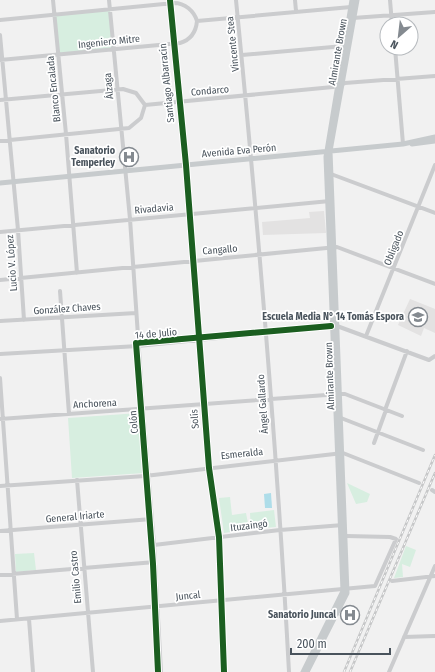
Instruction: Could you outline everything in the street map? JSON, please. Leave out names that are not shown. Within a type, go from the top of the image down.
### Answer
[{"type":"main road","name":"Almirante Brown","points":[[307,672],[346,595],[328,151],[352,0]]},
{"type":"main road","name":"Almirante Brown","points":[[339,85],[357,0]]},
{"type":"main road","points":[[405,144],[435,137]]},
{"type":"main road","points":[[405,144],[435,142]]},
{"type":"main road","name":"Avenida Eva Perón","points":[[0,183],[405,144]]},
{"type":"main road","name":"Almirante Brown","points":[[328,151],[331,174],[330,201]]},
{"type":"main road","name":"Almirante Brown","points":[[338,394],[341,418],[340,453]]},
{"type":"main road","name":"Almirante Brown","points":[[303,672],[345,589],[346,536],[343,525]]},
{"type":"street","name":"Blanco Encalada","points":[[53,0],[69,177]]},
{"type":"street","name":"Álzaga","points":[[109,0],[126,171]]},
{"type":"street","name":"Vincente Stea","points":[[236,0],[252,158]]},
{"type":"street","points":[[295,0],[296,11]]},
{"type":"street","points":[[390,0],[392,16],[435,12]]},
{"type":"street","points":[[0,20],[110,10],[170,1],[185,5],[195,15],[197,21],[351,7]]},
{"type":"street","name":"Santiago Albarracín","points":[[170,1],[186,165]]},
{"type":"street","points":[[353,18],[379,17]]},
{"type":"street","name":"Ingeniero Mitre","points":[[1,60],[184,42],[194,32],[197,21]]},
{"type":"street","name":"Lucio V. López","points":[[0,35],[1,60],[14,182],[24,320]]},
{"type":"street","points":[[242,55],[344,46]]},
{"type":"street","points":[[395,56],[405,144]]},
{"type":"street","name":"Condarco","points":[[145,105],[435,76]]},
{"type":"street","points":[[0,100],[128,89],[136,93],[145,105],[139,122],[130,128],[0,141]]},
{"type":"street","name":"Ángel Gallardo","points":[[252,158],[285,594],[289,672]]},
{"type":"street","name":"Solís","points":[[186,165],[209,468],[219,537],[224,672]]},
{"type":"street","name":"Obligado","points":[[366,336],[435,165]]},
{"type":"street","name":"Colón","points":[[126,171],[154,545],[161,672]]},
{"type":"street","points":[[331,174],[435,213]]},
{"type":"street","points":[[69,177],[77,273]]},
{"type":"street","name":"Rivadavia","points":[[0,232],[330,201]]},
{"type":"street","name":"Cangallo","points":[[0,280],[333,248],[394,268],[435,284]]},
{"type":"street","points":[[60,291],[69,414]]},
{"type":"street","name":"González Chaves","points":[[0,321],[136,313]]},
{"type":"street","name":"14 de Julio","points":[[0,354],[138,346],[335,326],[429,360],[435,356]]},
{"type":"street","points":[[374,443],[407,351]]},
{"type":"street","points":[[0,378],[1,419],[12,530],[17,619]]},
{"type":"street","name":"Anchorena","points":[[1,419],[338,394],[345,394],[402,416]]},
{"type":"street","points":[[341,418],[423,450]]},
{"type":"street","name":"Esmeralda","points":[[0,486],[148,475],[340,453],[419,483]]},
{"type":"street","name":"Emilio Castro","points":[[76,480],[93,672]]},
{"type":"street","name":"General Iriarte","points":[[0,531],[152,519]]},
{"type":"street","name":"Ituzaingó","points":[[154,545],[280,530],[343,525]]},
{"type":"street","name":"Juncal","points":[[0,621],[373,587],[376,585],[396,538],[346,536]]},
{"type":"street","points":[[0,575],[155,562]]},
{"type":"street","points":[[389,672],[433,576],[435,566]]},
{"type":"street","points":[[392,581],[433,576]]},
{"type":"street","points":[[29,618],[33,672]]},
{"type":"street","points":[[404,637],[435,636]]},
{"type":"shaded area","points":[[324,211],[326,233],[263,235],[262,222],[310,218],[309,212]]},
{"type":"shaded area","name":"Escuela Media N° 14 Tomás Espora","points":[[410,299],[435,309],[435,333],[424,328],[421,336],[398,325]]},
{"type":"green space","points":[[110,10],[114,49],[58,55],[54,15]]},
{"type":"green space","points":[[139,413],[144,473],[72,478],[68,418]]},
{"type":"green space","points":[[347,483],[370,494],[367,502],[356,504]]},
{"type":"green space","points":[[230,497],[232,515],[246,513],[249,529],[224,533],[219,498]]},
{"type":"green space","points":[[274,510],[276,527],[251,529],[250,513]]},
{"type":"green space","points":[[406,546],[416,550],[410,567],[402,564],[403,577],[394,578]]},
{"type":"green space","points":[[34,553],[36,570],[16,572],[15,554]]},
{"type":"water","points":[[271,493],[272,508],[265,508],[264,494]]},
{"type":"railway","points":[[344,672],[435,455]]},
{"type":"railway","points":[[350,672],[435,473]]},
{"type":"cycle path","points":[[170,0],[186,165],[209,468],[219,537],[224,672]]},
{"type":"cycle path","points":[[158,672],[153,564],[136,343],[331,326]]},
{"type":"place","name":"Sanatorio Temperley","points":[[129,157]]},
{"type":"place","name":"Escuela Media N° 14 Tomás Espora","points":[[418,317]]},
{"type":"place","name":"Sanatorio Juncal","points":[[350,615]]}]
